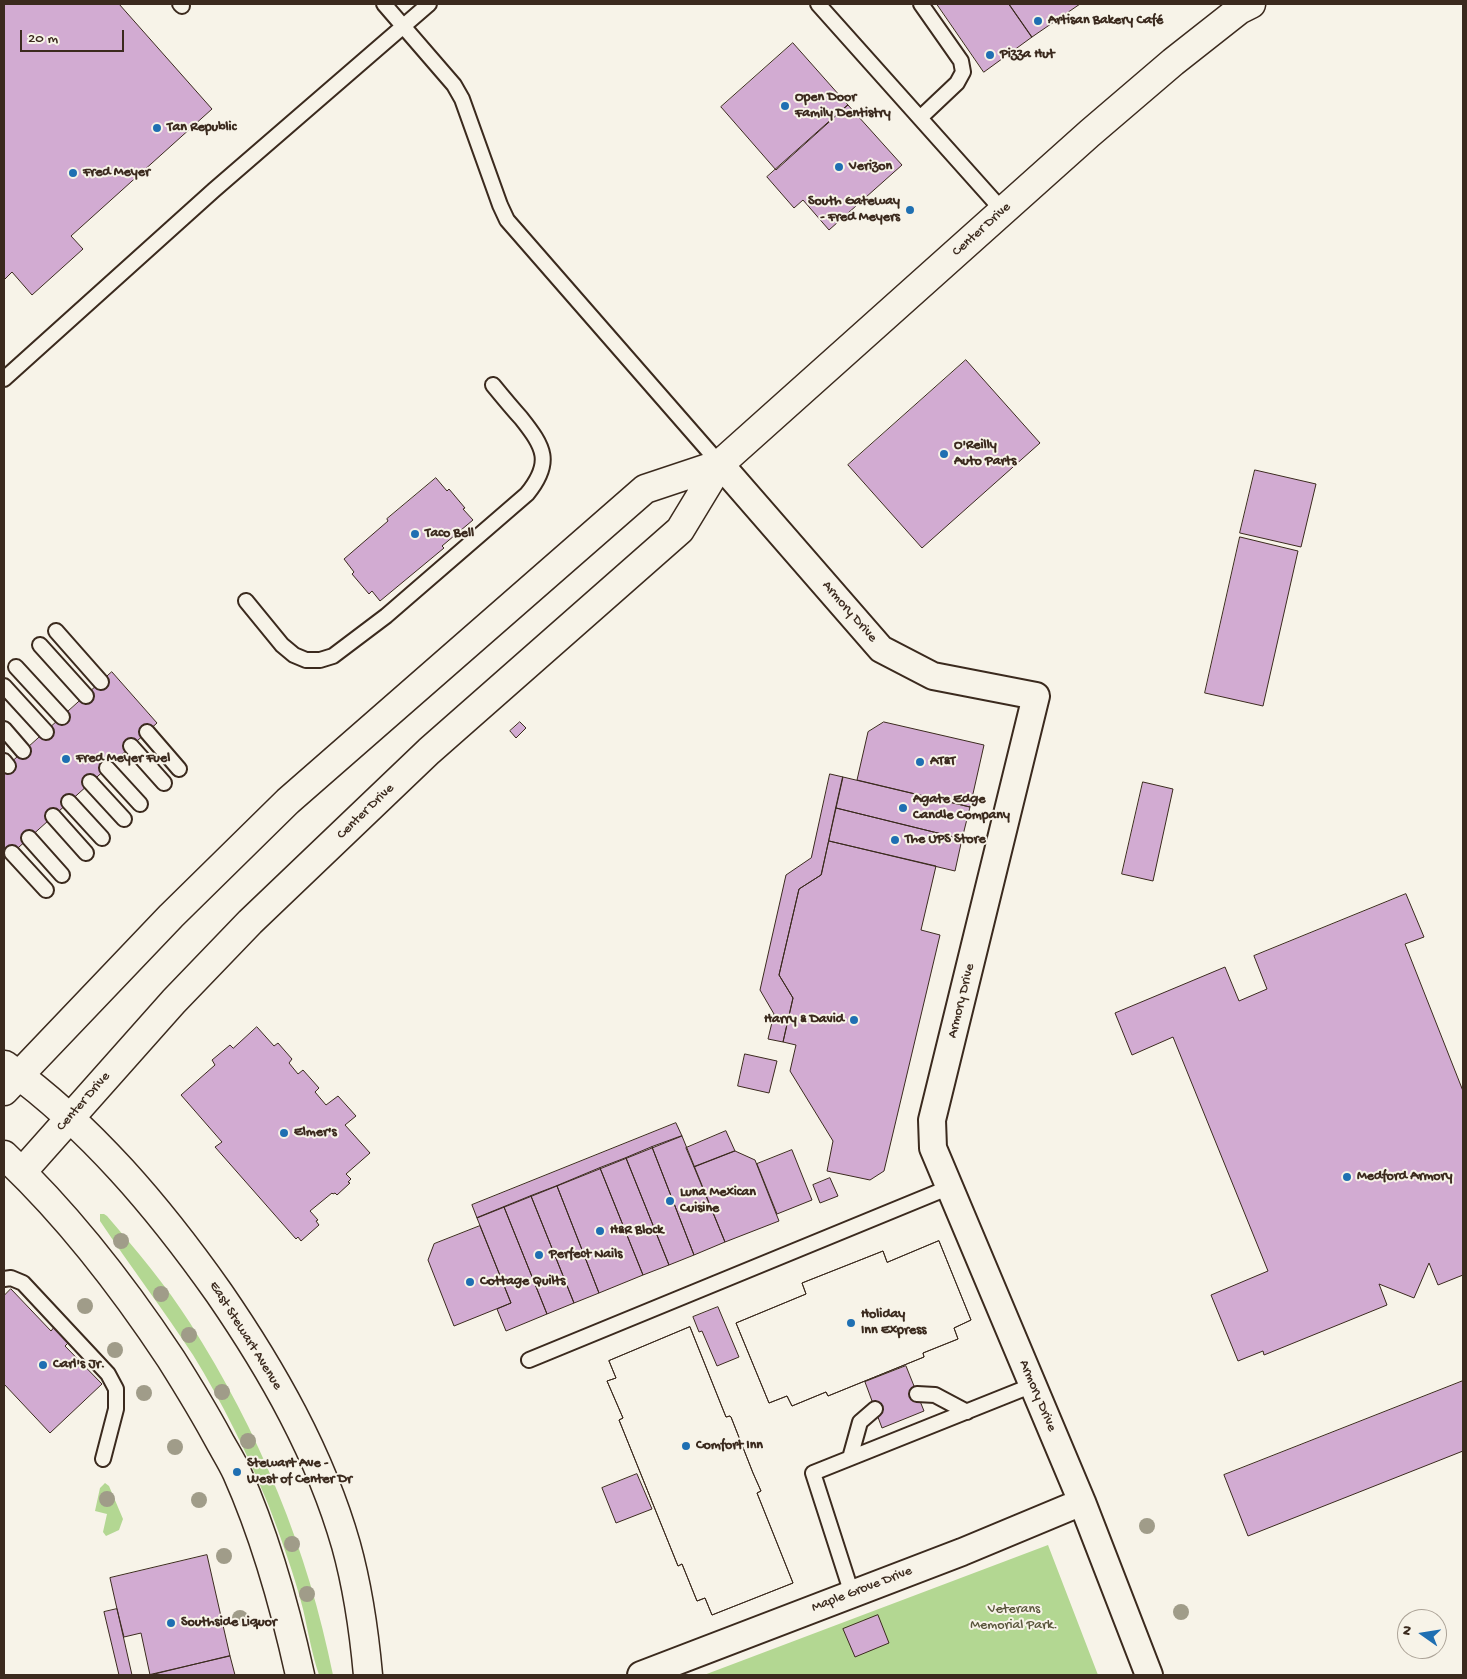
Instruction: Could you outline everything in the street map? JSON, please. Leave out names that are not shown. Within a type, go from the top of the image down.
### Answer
[{"type":"main road","name":"Center Drive","points":[[13,1164],[69,1119],[174,1000],[257,916],[429,751],[680,530],[720,464],[1165,68],[1239,10],[1251,4]]},
{"type":"main road","name":"Center Drive","points":[[9,1077],[288,802],[645,489],[720,464]]},
{"type":"main road","name":"East Stewart Avenue","points":[[9,1077],[69,1119],[112,1161],[161,1214],[264,1360],[307,1441],[328,1491],[346,1545],[361,1607],[368,1675]]},
{"type":"main road","points":[[13,1164],[65,1219],[111,1273],[195,1396],[237,1472],[265,1545],[300,1675]]},
{"type":"street","name":"Armory Drive","points":[[720,464],[881,649],[933,676],[1036,696],[932,1120],[933,1148],[1082,1502],[1149,1675]]},
{"type":"street","name":"Maple Grove Drive","points":[[641,1675],[962,1552],[1082,1502]]},
{"type":"lane","points":[[384,4],[454,85],[462,99],[507,220],[720,464]]},
{"type":"lane","points":[[4,379],[254,154],[429,4]]},
{"type":"lane","points":[[818,4],[1003,211]]},
{"type":"lane","points":[[920,118],[957,83],[963,72],[961,61],[921,4]]},
{"type":"lane","points":[[246,601],[282,645],[294,656],[306,660],[320,660],[332,656],[386,616],[527,494],[541,473],[542,449],[536,437],[493,385]]},
{"type":"lane","points":[[56,631],[101,682]]},
{"type":"lane","points":[[40,645],[86,696]]},
{"type":"lane","points":[[16,667],[62,718]]},
{"type":"lane","points":[[4,686],[46,732]]},
{"type":"lane","points":[[4,729],[24,751]]},
{"type":"lane","points":[[147,732],[180,769]]},
{"type":"lane","points":[[130,746],[164,783]]},
{"type":"lane","points":[[107,768],[140,804]]},
{"type":"lane","points":[[90,782],[124,819]]},
{"type":"lane","points":[[69,802],[102,838]]},
{"type":"lane","points":[[53,816],[86,853]]},
{"type":"lane","points":[[29,838],[62,875]]},
{"type":"lane","points":[[12,853],[46,890]]},
{"type":"lane","points":[[529,1360],[950,1187]]},
{"type":"lane","points":[[4,1279],[11,1278],[23,1283],[108,1374],[116,1390],[116,1409],[103,1459]]},
{"type":"lane","points":[[852,1594],[813,1473],[1033,1385]]},
{"type":"lane","points":[[917,1394],[935,1395],[967,1412]]},
{"type":"lane","points":[[850,1458],[860,1422],[875,1408]]},
{"type":"green space","points":[[100,1214],[107,1216],[171,1295],[215,1364],[238,1406],[259,1449],[295,1537],[323,1628],[333,1675],[319,1675],[303,1609],[287,1556],[268,1504],[234,1428],[193,1355],[100,1221]]},
{"type":"green space","points":[[105,1483],[109,1486],[123,1519],[119,1530],[106,1536],[103,1532],[107,1514],[95,1511],[100,1488]]},
{"type":"green space","name":"Veterans Memorial Park.","points":[[1048,1545],[1098,1675],[704,1675]]},
{"type":"building","name":"Fred Meyer","points":[[4,4],[119,4],[212,109],[71,236],[83,249],[32,295],[12,272],[4,280]]},
{"type":"building","name":"Pizza Hut","points":[[937,4],[1009,4],[1032,37],[984,72]]},
{"type":"building","name":"Artisan Bakery Café","points":[[1009,4],[1080,4],[1032,37]]},
{"type":"building","name":"Open Door Family Dentistry","points":[[793,43],[848,105],[776,170],[721,107]]},
{"type":"building","name":"Verizon","points":[[848,105],[902,165],[829,230],[803,200],[794,208],[767,177]]},
{"type":"building","name":"O'Reilly Auto Parts","points":[[966,360],[1040,443],[922,548],[848,465]]},
{"type":"building","points":[[1255,470],[1316,484],[1301,547],[1240,533]]},
{"type":"building","name":"Taco Bell","points":[[436,478],[447,491],[449,489],[473,520],[442,546],[444,548],[380,601],[372,591],[369,594],[352,574],[354,572],[344,559],[388,521],[387,519]]},
{"type":"building","points":[[1240,537],[1298,551],[1263,706],[1205,693]]},
{"type":"building","name":"Fred Meyer Fuel","points":[[112,672],[157,723],[9,856],[4,850],[4,769]]},
{"type":"building","points":[[520,722],[526,728],[516,738],[510,731]]},
{"type":"building","name":"AT&T","points":[[884,722],[984,745],[970,807],[857,780],[868,732]]},
{"type":"building","points":[[830,774],[843,777],[821,875],[799,889],[779,975],[793,998],[783,1042],[768,1039],[774,1014],[760,990],[786,875],[811,858]]},
{"type":"building","name":"Agate Edge Candle Company","points":[[843,777],[970,807],[962,839],[836,808]]},
{"type":"building","points":[[1143,782],[1173,789],[1153,881],[1122,874]]},
{"type":"building","name":"The UPS Store","points":[[836,808],[962,839],[955,871],[829,841]]},
{"type":"building","name":"Harry & David","points":[[829,841],[936,866],[921,930],[940,935],[884,1171],[870,1180],[827,1171],[833,1141],[790,1071],[796,1045],[783,1042],[793,998],[779,975],[799,889],[821,875]]},
{"type":"building","name":"Medford Armory","points":[[1406,894],[1424,937],[1405,944],[1463,1091],[1463,1275],[1438,1285],[1429,1263],[1414,1298],[1379,1284],[1387,1305],[1264,1355],[1263,1351],[1238,1361],[1211,1295],[1268,1271],[1173,1037],[1132,1055],[1115,1013],[1225,967],[1239,1001],[1267,989],[1254,956]]},
{"type":"building","name":"Elmer's","points":[[257,1027],[274,1046],[278,1043],[292,1059],[289,1063],[298,1074],[303,1070],[319,1088],[315,1092],[326,1105],[338,1096],[356,1116],[345,1125],[370,1153],[346,1174],[351,1179],[348,1182],[350,1183],[337,1195],[332,1193],[310,1211],[318,1220],[316,1221],[319,1225],[301,1241],[298,1237],[296,1239],[215,1147],[222,1142],[181,1095],[215,1065],[212,1060],[230,1045],[233,1048]]},
{"type":"building","points":[[745,1054],[777,1061],[769,1093],[738,1086]]},
{"type":"building","points":[[676,1123],[682,1136],[477,1218],[472,1205]]},
{"type":"building","points":[[726,1131],[735,1151],[694,1167],[686,1148]]},
{"type":"building","points":[[682,1136],[725,1242],[694,1255],[652,1147]]},
{"type":"building","points":[[652,1147],[694,1255],[669,1265],[626,1158]]},
{"type":"building","points":[[792,1150],[812,1200],[777,1214],[757,1164]]},
{"type":"building","points":[[735,1151],[755,1160],[779,1221],[725,1242],[694,1167]]},
{"type":"building","points":[[626,1158],[669,1265],[643,1275],[600,1168]]},
{"type":"building","name":"H&R Block","points":[[600,1168],[643,1275],[599,1293],[557,1186]]},
{"type":"building","points":[[830,1178],[838,1196],[820,1203],[813,1185]]},
{"type":"building","points":[[557,1186],[599,1293],[574,1303],[531,1196]]},
{"type":"building","name":"Perfect Nails","points":[[531,1196],[574,1303],[547,1314],[504,1207]]},
{"type":"building","points":[[504,1207],[547,1314],[506,1331],[497,1309],[511,1303],[477,1218]]},
{"type":"building","name":"Cottage Quilts","points":[[480,1226],[511,1303],[454,1326],[428,1260],[434,1244]]},
{"type":"building","name":"Holiday Inn Express","points":[[939,1241],[971,1320],[954,1328],[958,1339],[923,1353],[924,1357],[828,1396],[826,1392],[792,1406],[787,1396],[769,1403],[736,1323],[806,1294],[802,1283],[883,1251],[887,1262]]},
{"type":"building","name":"Holiday Inn Express","points":[[939,1241],[971,1320],[954,1328],[958,1339],[923,1353],[924,1357],[828,1396],[826,1392],[792,1406],[787,1396],[769,1403],[736,1323],[806,1294],[802,1283],[883,1251],[887,1262]]},
{"type":"building","name":"Carl's Jr.","points":[[11,1289],[51,1331],[55,1326],[70,1341],[65,1346],[102,1384],[50,1433],[4,1384],[4,1296]]},
{"type":"building","points":[[718,1307],[739,1357],[717,1366],[702,1331],[699,1332],[693,1317]]},
{"type":"building","name":"Comfort Inn","points":[[690,1327],[726,1417],[731,1417],[761,1491],[757,1493],[793,1583],[712,1615],[705,1598],[697,1601],[682,1564],[678,1566],[619,1420],[623,1418],[607,1381],[616,1378],[609,1361]]},
{"type":"building","name":"Comfort Inn","points":[[690,1327],[726,1417],[731,1417],[761,1491],[757,1493],[793,1583],[712,1615],[705,1598],[697,1601],[682,1564],[678,1566],[619,1420],[623,1418],[607,1381],[616,1378],[609,1361]]},
{"type":"building","points":[[906,1366],[924,1411],[882,1428],[865,1382]]},
{"type":"building","points":[[1463,1381],[1463,1451],[1248,1536],[1224,1475]]},
{"type":"building","points":[[637,1474],[652,1509],[616,1523],[602,1488]]},
{"type":"building","name":"Southside Liquor","points":[[207,1555],[230,1656],[148,1675],[132,1675],[110,1578]]},
{"type":"building","points":[[117,1609],[124,1637],[141,1633],[150,1675],[119,1675],[104,1612]]},
{"type":"building","points":[[878,1615],[889,1643],[855,1657],[843,1629]]},
{"type":"building","points":[[230,1656],[235,1675],[150,1675]]},
{"type":"place","name":"Artisan Bakery Café","points":[[1038,21]]},
{"type":"place","name":"Pizza Hut","points":[[990,55]]},
{"type":"place","name":"Open Door Family Dentistry","points":[[785,106]]},
{"type":"place","name":"Tan Republic","points":[[157,128]]},
{"type":"place","name":"Verizon","points":[[839,167]]},
{"type":"place","name":"Fred Meyer","points":[[73,173]]},
{"type":"place","name":"South Gateway - Fred Meyers","points":[[910,210]]},
{"type":"place","name":"O'Reilly Auto Parts","points":[[944,454]]},
{"type":"place","name":"Taco Bell","points":[[415,534]]},
{"type":"place","name":"Fred Meyer Fuel","points":[[66,759]]},
{"type":"place","name":"AT&T","points":[[920,762]]},
{"type":"place","name":"Agate Edge Candle Company","points":[[903,808]]},
{"type":"place","name":"The UPS Store","points":[[895,840]]},
{"type":"place","name":"Harry & David","points":[[854,1020]]},
{"type":"place","name":"Elmer's","points":[[284,1133]]},
{"type":"place","name":"Medford Armory","points":[[1347,1177]]},
{"type":"place","name":"Luna Mexican Cuisine","points":[[670,1201]]},
{"type":"place","name":"H&R Block","points":[[600,1231]]},
{"type":"place","name":"Perfect Nails","points":[[539,1255]]},
{"type":"place","name":"Cottage Quilts","points":[[470,1282]]},
{"type":"place","name":"Holiday Inn Express","points":[[851,1323]]},
{"type":"place","name":"Carl's Jr.","points":[[43,1365]]},
{"type":"place","name":"Comfort Inn","points":[[686,1446]]},
{"type":"place","name":"Stewart Ave - West of Center Dr","points":[[237,1472]]},
{"type":"place","name":"Southside Liquor","points":[[171,1623]]}]
